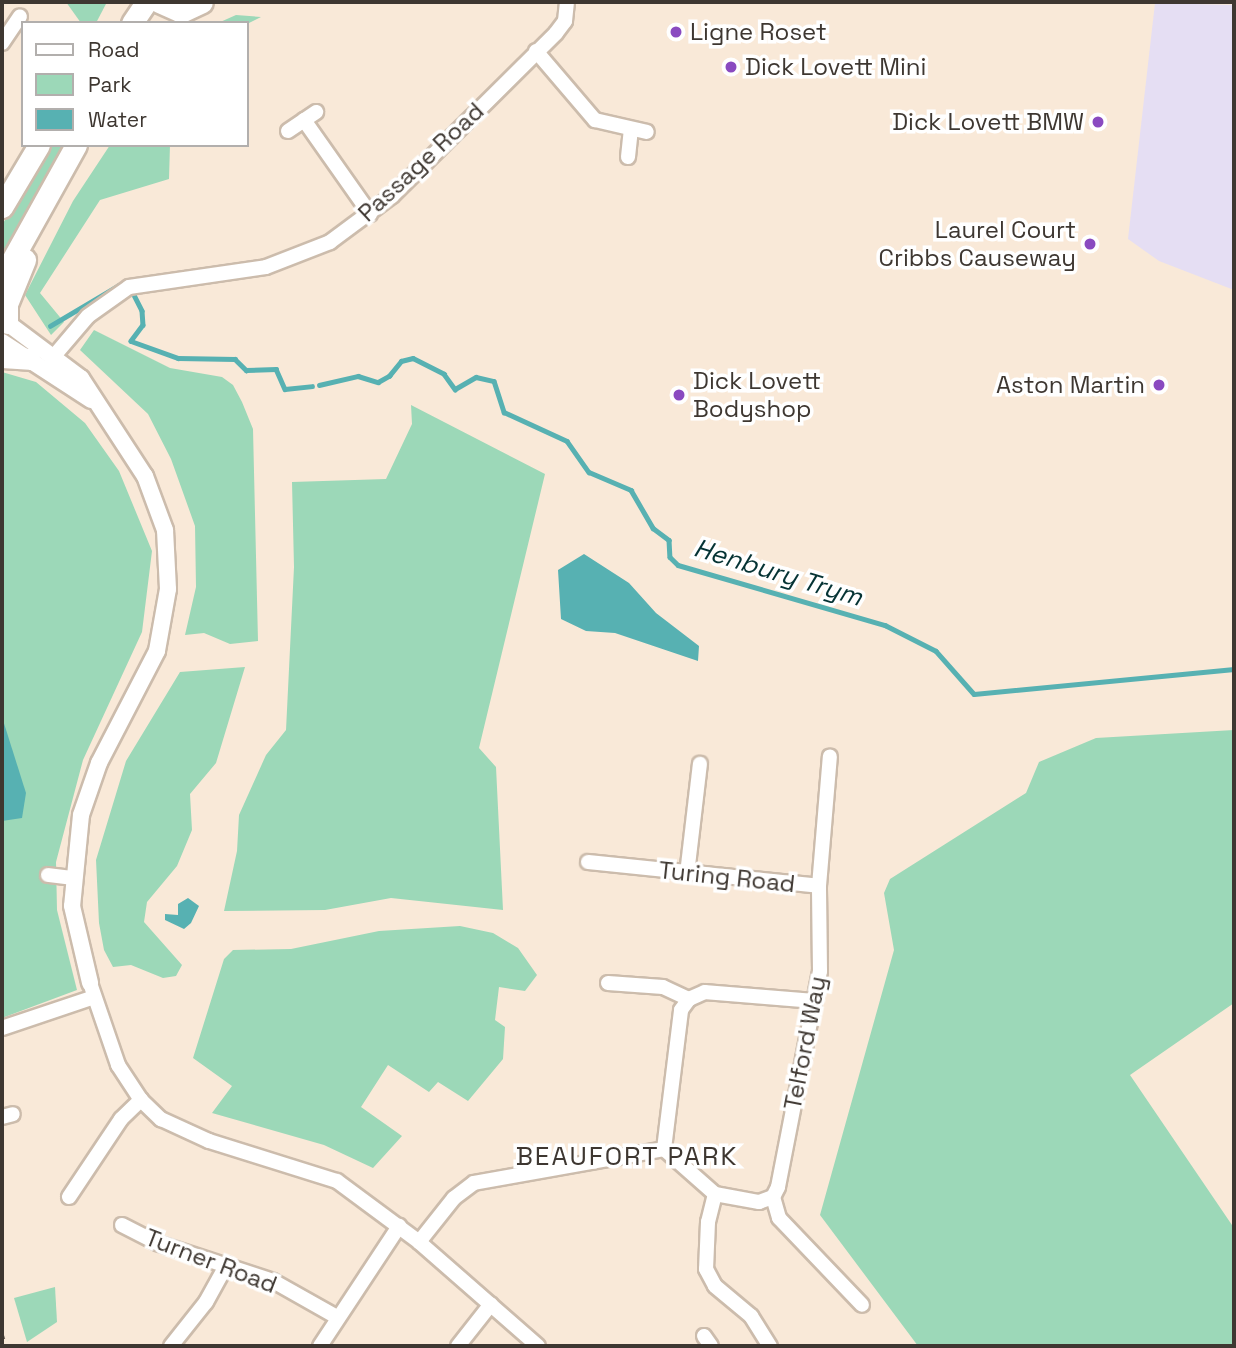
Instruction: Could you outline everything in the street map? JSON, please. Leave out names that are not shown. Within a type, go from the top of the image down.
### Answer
[{"type":"main road","points":[[133,21],[146,2]]},
{"type":"main road","points":[[159,2],[171,10],[190,11]]},
{"type":"main road","points":[[3,204],[38,147]]},
{"type":"main road","points":[[2,278],[75,147]]},
{"type":"main road","points":[[3,328],[7,304],[48,192]]},
{"type":"main road","points":[[2,357],[29,359]]},
{"type":"street","name":"Passage Road","points":[[54,356],[88,316],[124,289],[266,267],[315,251],[370,214],[565,21],[567,2]]},
{"type":"street","points":[[2,43],[20,16]]},
{"type":"street","points":[[536,51],[595,120],[647,132]]},
{"type":"street","points":[[288,131],[310,116],[370,214]]},
{"type":"street","points":[[628,157],[631,129]]},
{"type":"street","points":[[3,328],[54,356],[81,378],[133,454],[158,505],[165,530],[168,589],[157,651],[91,783],[81,815],[73,878],[72,906],[92,990],[108,1042],[141,1100],[161,1119],[209,1141],[337,1181],[419,1242],[538,1346]]},
{"type":"street","points":[[3,328],[29,359],[96,403]]},
{"type":"street","name":"Turing Road","points":[[588,862],[819,886],[831,756]]},
{"type":"street","points":[[687,874],[700,764]]},
{"type":"street","points":[[48,874],[73,878]]},
{"type":"street","name":"Telford Way","points":[[773,1197],[820,971],[819,886]]},
{"type":"street","points":[[608,983],[663,987],[689,999]]},
{"type":"street","points":[[2,1028],[92,990]]},
{"type":"street","points":[[664,1149],[681,1010],[689,999],[705,992],[814,1001]]},
{"type":"street","points":[[69,1197],[121,1119],[141,1100]]},
{"type":"street","points":[[664,1149],[715,1194],[759,1202],[773,1197],[779,1218],[862,1305]]},
{"type":"street","points":[[419,1242],[454,1198],[474,1183],[664,1149]]},
{"type":"street","points":[[715,1194],[708,1222],[706,1269],[715,1286],[751,1317],[770,1346]]},
{"type":"street","name":"Turner Road","points":[[122,1224],[157,1243],[273,1281],[337,1317]]},
{"type":"street","points":[[320,1346],[399,1226]]},
{"type":"street","points":[[171,1346],[206,1302],[227,1264]]},
{"type":"street","points":[[458,1346],[491,1304]]},
{"type":"shaded area","points":[[1155,3],[1234,5],[1234,290],[1159,261],[1128,239]]},
{"type":"green space","points":[[66,2],[107,2],[97,21],[80,21]]},
{"type":"green space","points":[[236,15],[261,17],[248,24],[248,21],[222,21]]},
{"type":"green space","points":[[49,147],[65,147],[2,264],[2,225]]},
{"type":"green space","points":[[109,147],[170,147],[169,179],[100,200],[40,293],[64,322],[51,335],[25,295],[73,201]]},
{"type":"green space","points":[[94,330],[170,368],[222,377],[233,385],[242,402],[253,429],[258,641],[230,644],[204,633],[185,635],[196,587],[195,526],[171,459],[148,414],[80,350]]},
{"type":"green space","points":[[2,372],[36,382],[85,423],[119,471],[152,551],[142,632],[83,760],[56,862],[57,910],[77,990],[2,1018]]},
{"type":"green space","points":[[411,405],[545,474],[479,748],[496,767],[503,910],[391,898],[325,910],[224,911],[237,851],[239,815],[266,755],[286,730],[294,567],[292,482],[386,479],[412,424]]},
{"type":"green space","points":[[245,667],[216,763],[190,794],[192,830],[177,866],[147,902],[144,922],[182,965],[176,976],[163,978],[131,965],[113,967],[104,950],[99,923],[96,860],[126,761],[180,672]]},
{"type":"green space","points":[[1234,730],[1234,1003],[1130,1075],[1234,1228],[1234,1346],[918,1346],[820,1215],[894,950],[884,893],[890,879],[1026,793],[1039,762],[1096,738]]},
{"type":"green space","points":[[460,926],[493,933],[518,948],[537,975],[525,991],[499,987],[495,1020],[505,1027],[503,1059],[468,1101],[438,1082],[429,1092],[388,1065],[361,1107],[402,1136],[373,1168],[324,1145],[212,1113],[232,1086],[193,1058],[224,959],[233,950],[291,949],[379,931]]},
{"type":"green space","points":[[55,1287],[57,1322],[27,1342],[14,1298]]},
{"type":"water","points":[[584,554],[629,583],[656,613],[699,646],[698,661],[615,633],[586,631],[561,619],[558,570]]},
{"type":"water","points":[[2,717],[26,793],[22,818],[2,821]]},
{"type":"water","points":[[188,898],[199,906],[191,923],[184,929],[165,920],[165,914],[178,915],[178,904]]},
{"type":"waterway","name":"Henbury Trym","points":[[50,326],[119,285],[132,291],[142,311],[143,325],[131,341],[178,358],[235,359],[246,370],[276,369],[285,389],[312,386]]},
{"type":"waterway","name":"Henbury Trym","points":[[319,385],[358,376],[378,382],[389,376],[401,361],[413,358],[444,374],[455,389],[476,377],[494,381],[504,412],[567,441],[589,472],[631,490],[653,528],[669,540],[670,557],[678,565],[885,625],[936,651],[974,694],[1234,669]]},
{"type":"railway","points":[[2,1336],[5,1346]]},
{"type":"place","name":"Ligne Roset","points":[[676,32]]},
{"type":"place","name":"Dick Lovett Mini","points":[[731,67]]},
{"type":"place","name":"Dick Lovett BMW","points":[[1098,122]]},
{"type":"place","name":"Laurel Court Cribbs Causeway","points":[[1090,244]]},
{"type":"place","name":"Aston Martin","points":[[1159,385]]},
{"type":"place","name":"Dick Lovett Bodyshop","points":[[679,395]]},
{"type":"district","name":"BEAUFORT PARK","points":[[627,1157]]}]
